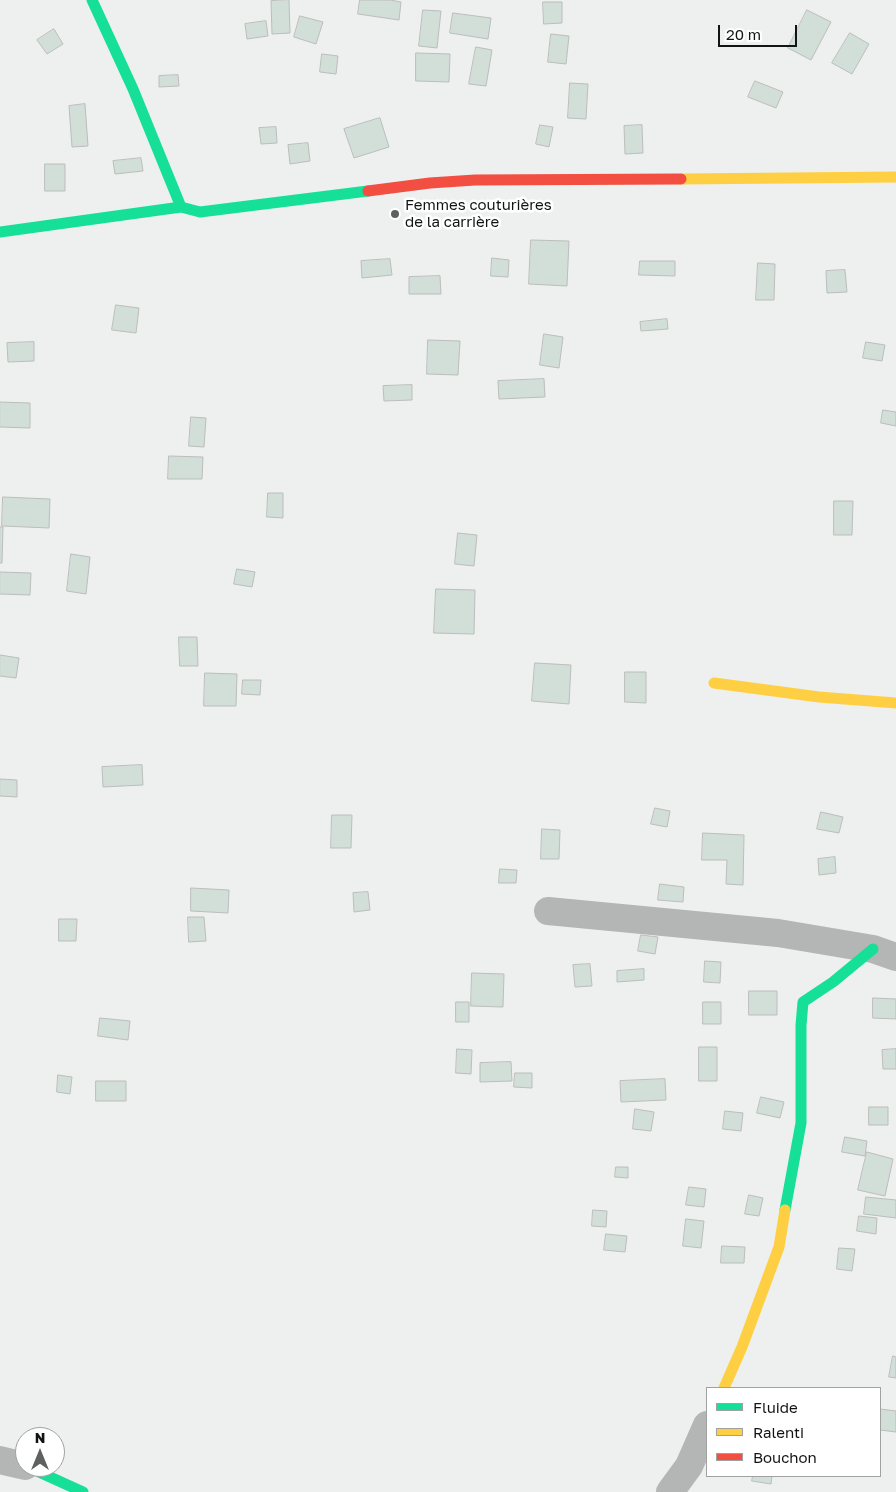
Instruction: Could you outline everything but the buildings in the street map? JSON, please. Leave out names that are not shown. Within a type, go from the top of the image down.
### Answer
[{"type":"street","points":[[92,0],[133,89],[181,208]]},
{"type":"street","points":[[0,232],[181,208],[200,212],[430,183],[475,180],[896,178]]},
{"type":"street","points":[[714,684],[819,698],[896,703]]},
{"type":"street","points":[[548,911],[778,933],[885,953]]},
{"type":"street","points":[[724,1387],[742,1347],[779,1247],[801,1123],[801,1025],[803,1002],[833,982],[885,953]]},
{"type":"street","points":[[670,1492],[689,1466],[706,1427]]},
{"type":"street","points":[[0,1460],[15,1463]]},
{"type":"street","points":[[50,1477],[83,1492]]},
{"type":"traffic: fast","points":[[92,0],[133,89],[181,207]]},
{"type":"traffic: fast","points":[[0,232],[181,207],[200,212],[368,191]]},
{"type":"traffic: fast","points":[[785,1210],[801,1123],[801,1025],[803,1002],[833,982],[873,949]]},
{"type":"traffic: fast","points":[[50,1477],[83,1492]]},
{"type":"traffic: slow","points":[[681,179],[896,177]]},
{"type":"traffic: slow","points":[[714,683],[819,697],[896,703]]},
{"type":"traffic: slow","points":[[724,1387],[742,1347],[779,1247],[785,1210]]},
{"type":"traffic: jam","points":[[368,191],[430,183],[475,180],[681,179]]},
{"type":"place","name":"Femmes couturières de la carrière","points":[[395,214]]}]
